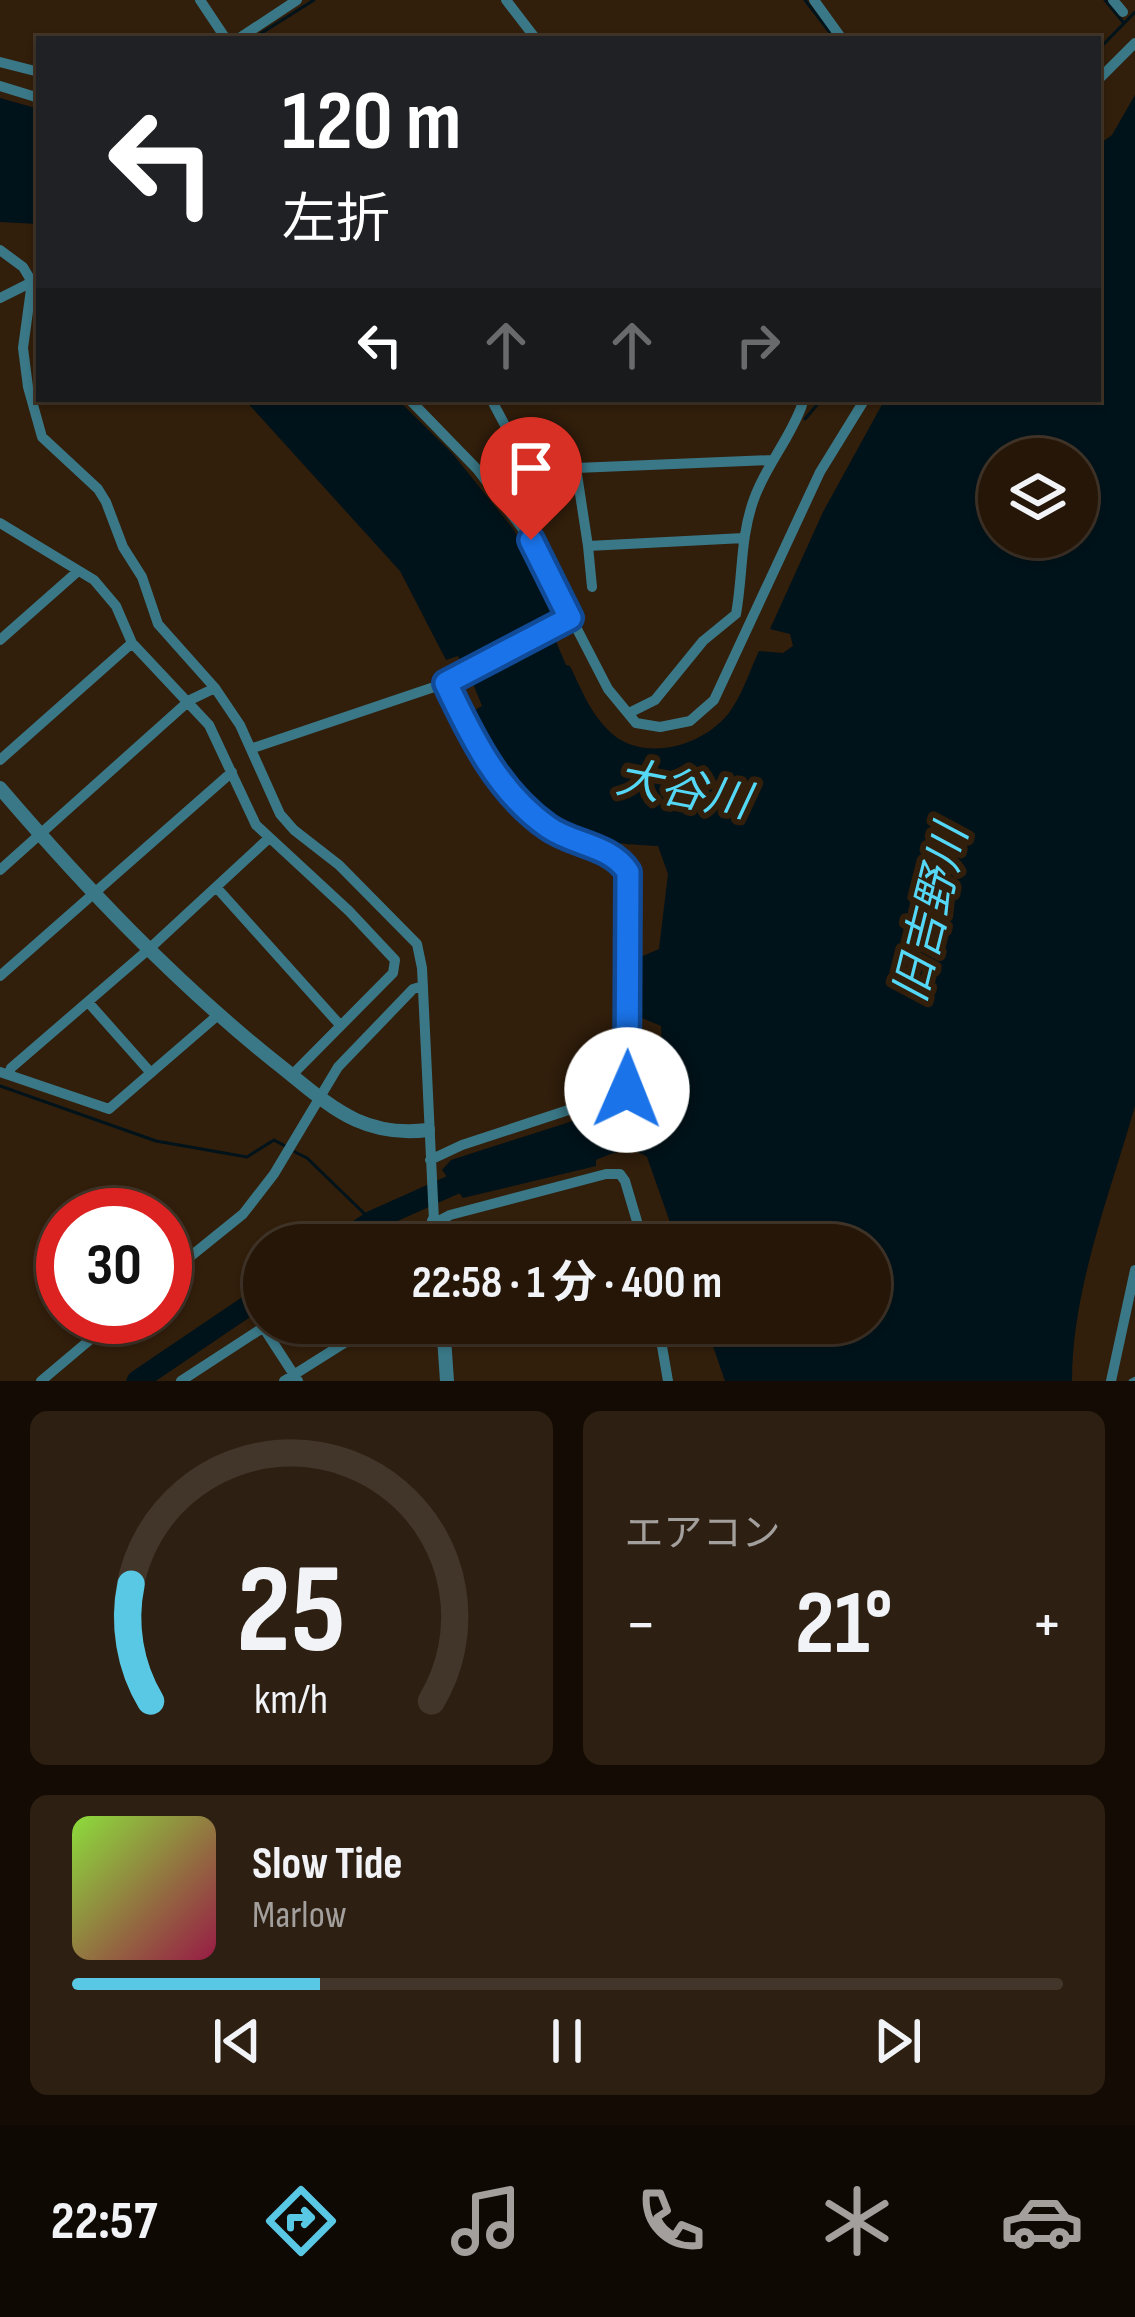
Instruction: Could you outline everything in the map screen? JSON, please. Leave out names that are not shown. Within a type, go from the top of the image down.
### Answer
[{"type":"street","points":[[200,0],[224,36]]},
{"type":"street","points":[[246,36],[297,0]]},
{"type":"street","points":[[506,0],[534,36]]},
{"type":"street","points":[[814,0],[840,36]]},
{"type":"street","points":[[1114,0],[1123,12]]},
{"type":"street","points":[[1101,77],[1135,43]]},
{"type":"street","points":[[0,62],[36,71]]},
{"type":"street","points":[[0,86],[36,97]]},
{"type":"street","points":[[0,250],[23,267],[32,282],[23,348],[28,388],[43,437],[98,489],[123,548],[142,577],[158,624],[215,688],[253,748],[280,814],[417,944],[435,1224]]},
{"type":"street","points":[[0,298],[32,282]]},
{"type":"street","points":[[412,402],[477,469],[519,523],[566,620]]},
{"type":"street","points":[[493,402],[524,461],[570,453],[592,587]]},
{"type":"street","points":[[629,713],[655,700],[703,641],[736,614],[744,538],[754,499],[789,438],[801,402]]},
{"type":"street","points":[[253,748],[446,683],[573,617],[608,689],[636,723],[660,727],[690,721],[714,700],[820,472],[863,402]]},
{"type":"street","points":[[576,468],[773,460]]},
{"type":"street","points":[[0,523],[94,580],[116,606],[132,643],[209,725],[256,825],[350,911],[395,960],[392,974],[292,1076]]},
{"type":"street","points":[[588,546],[744,538]]},
{"type":"street","points":[[0,640],[77,572]]},
{"type":"street","points":[[0,760],[132,643]]},
{"type":"street","points":[[430,1163],[503,1131],[627,1090],[628,1074],[628,872],[621,860],[544,825],[497,777],[446,683]]},
{"type":"street","points":[[0,870],[190,700],[215,688]]},
{"type":"street","points":[[0,976],[232,772]]},
{"type":"street","points":[[0,788],[149,949],[292,1076],[356,1120],[382,1129],[428,1130]]},
{"type":"street","points":[[5,1073],[269,838]]},
{"type":"street","points":[[216,887],[340,1025]]},
{"type":"street","points":[[192,1255],[243,1214],[338,1067],[413,989],[423,986]]},
{"type":"street","points":[[88,1002],[151,1073]]},
{"type":"street","points":[[5,1073],[109,1109],[218,1015]]},
{"type":"street","points":[[423,1224],[434,1216],[620,1174],[637,1224]]},
{"type":"street","points":[[1112,1381],[1135,1270]]},
{"type":"street","points":[[182,1381],[243,1341]]},
{"type":"street","points":[[40,1381],[85,1344]]},
{"type":"street","points":[[276,1344],[292,1379],[344,1344]]},
{"type":"street","points":[[444,1344],[447,1381]]},
{"type":"street","points":[[662,1344],[668,1381]]},
{"type":"water","points":[[1135,95],[1135,1106],[1085,1277],[1072,1381],[725,1381],[712,1344],[891,1344],[891,1224],[671,1224],[647,1157],[634,1151],[596,1160],[596,1166],[463,1198],[442,1170],[451,1160],[607,1110],[610,1114],[633,1099],[639,1067],[662,1045],[661,1026],[637,1016],[636,959],[659,949],[668,874],[658,846],[576,833],[523,791],[470,713],[482,706],[466,666],[458,656],[446,660],[400,571],[247,402],[400,402],[452,453],[514,530],[557,611],[548,623],[566,665],[602,723],[622,741],[655,749],[690,741],[720,723],[739,696],[759,651],[783,653],[793,646],[790,634],[770,629],[823,512],[883,402],[1101,402],[1101,143],[1112,135]]},
{"type":"water","points":[[0,98],[36,108],[36,224],[0,222]]},
{"type":"waterway","points":[[257,36],[314,0]]},
{"type":"waterway","points":[[805,0],[833,36]]},
{"type":"waterway","points":[[1105,0],[1123,22]]},
{"type":"waterway","points":[[1101,47],[1135,12]]},
{"type":"waterway","points":[[805,419],[819,402]]},
{"type":"waterway","points":[[0,1086],[156,1141],[247,1157],[274,1140],[287,1147]]},
{"type":"waterway","points":[[295,1152],[372,1221]]},
{"type":"waterway","points":[[368,1224],[475,1175]]},
{"type":"waterway","points":[[137,1381],[243,1309]]},
{"type":"route","points":[[531,540],[570,618],[446,683],[497,777],[544,825],[621,860],[628,872],[627,1090]]},
{"type":"water label","name":"大谷川","points":[[683,791]]},
{"type":"water label","name":"旧吉野川","points":[[932,914]]}]
